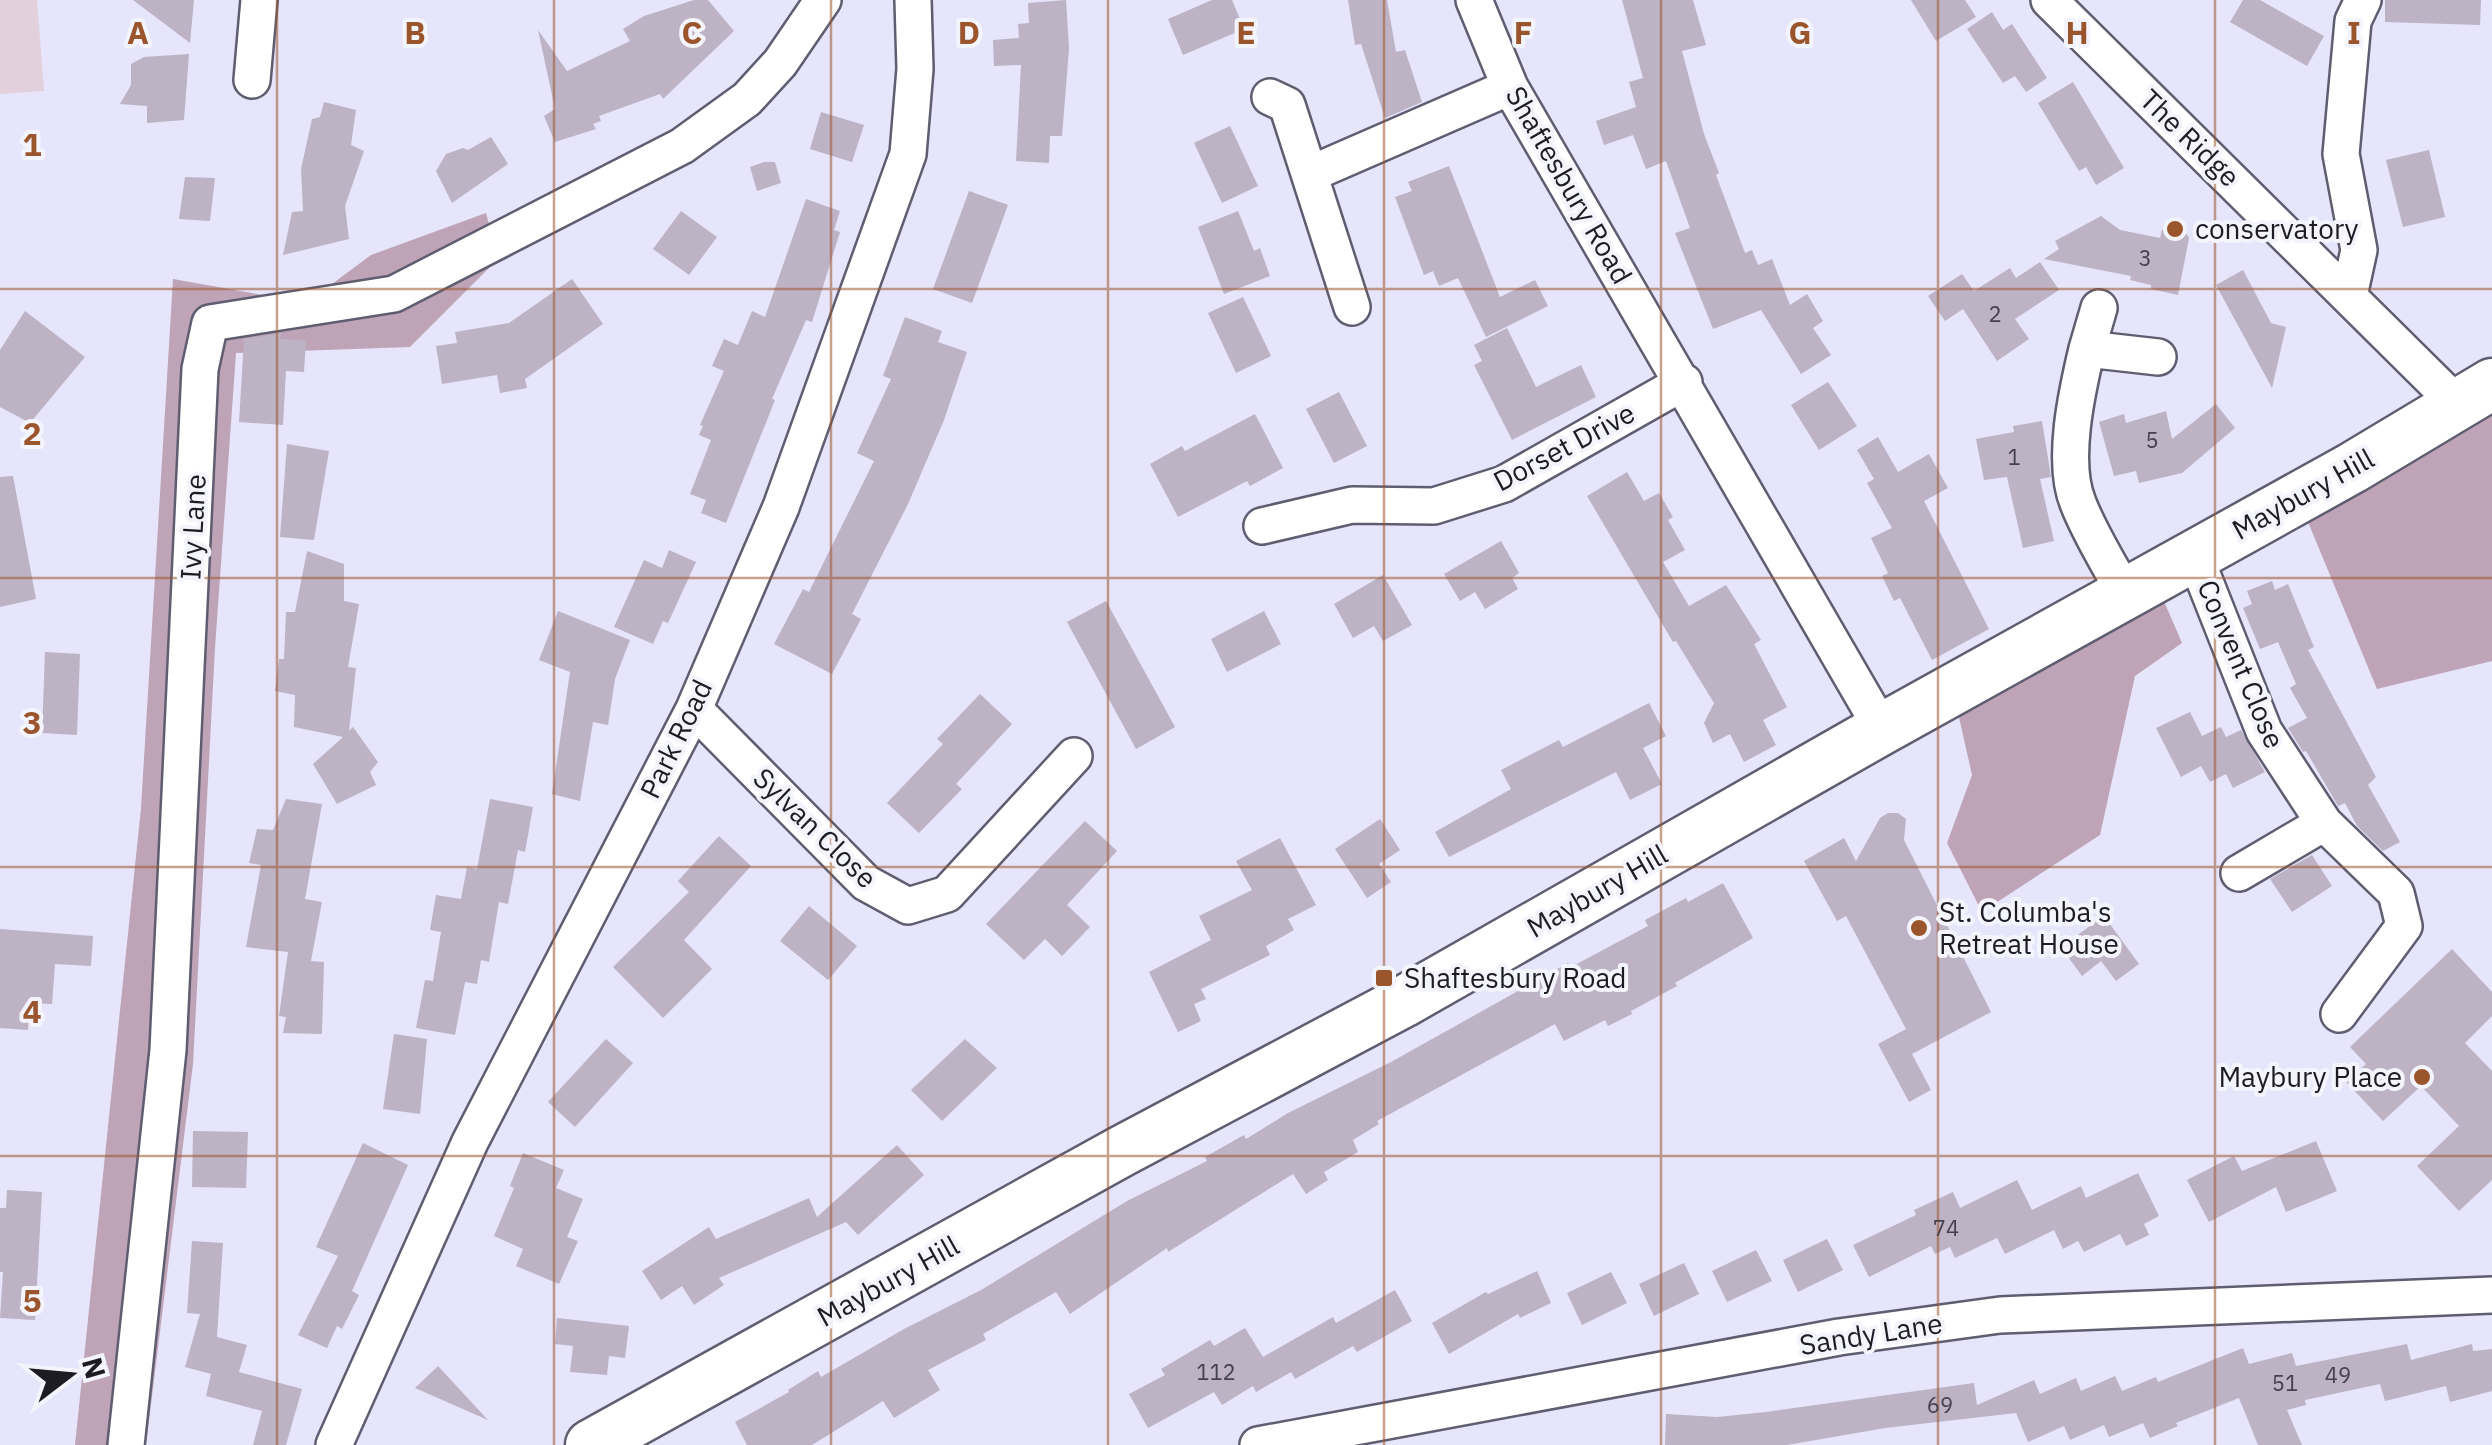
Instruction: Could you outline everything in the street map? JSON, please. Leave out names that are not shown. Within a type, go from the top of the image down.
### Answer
[{"type":"street","points":[[252,80],[258,0]]},
{"type":"street","name":"Ivy Lane","points":[[126,1445],[168,1050],[200,369],[210,323],[394,294],[682,146],[746,98],[780,64],[823,0]]},
{"type":"street","name":"Park Road","points":[[334,1445],[470,1142],[694,709],[781,507],[908,154],[915,69],[913,0]]},
{"type":"street","name":"Shaftesbury Road","points":[[1474,0],[1510,87],[1882,729]]},
{"type":"street","name":"The Ridge","points":[[2049,0],[2350,296],[2474,394]]},
{"type":"street","points":[[2350,296],[2360,250],[2340,154],[2353,21],[2363,0]]},
{"type":"street","points":[[1310,174],[1510,87]]},
{"type":"street","points":[[1270,97],[1287,106],[1351,308]]},
{"type":"street","points":[[2098,308],[2087,349],[2070,456],[2076,500],[2125,593]]},
{"type":"street","points":[[2087,349],[2158,357]]},
{"type":"street","name":"Dorset Drive","points":[[1262,526],[1352,505],[1434,506],[1504,484],[1684,382]]},
{"type":"street","name":"Maybury Hill","points":[[592,1445],[1122,1152],[1403,1002],[1882,729],[2352,468],[2474,394]]},
{"type":"street","name":"Convent Close","points":[[2194,554],[2264,731],[2324,823],[2396,893],[2404,926],[2338,1014]]},
{"type":"street","name":"Sylvan Close","points":[[694,709],[866,884],[908,906],[947,894],[1074,756]]},
{"type":"street","points":[[2239,873],[2324,823]]},
{"type":"street","name":"Sandy Lane","points":[[1269,1444],[1840,1337],[2000,1315],[2492,1294]]},
{"type":"shaded area","points":[[0,0],[37,0],[44,91],[0,94]]},
{"type":"shaded area","points":[[486,213],[498,259],[410,347],[236,353],[215,648],[193,1064],[146,1445],[75,1445],[141,808],[173,279],[274,297],[332,284],[371,255]]},
{"type":"shaded area","points":[[2492,411],[2492,661],[2377,689],[2306,517]]},
{"type":"shaded area","points":[[2163,599],[2182,643],[2135,676],[2100,835],[1982,912],[1947,843],[1972,775],[1958,713]]},
{"type":"building","points":[[133,0],[194,0],[190,43]]},
{"type":"building","points":[[694,0],[708,0],[734,31],[663,99],[660,94],[599,116],[601,121],[593,124],[596,129],[555,142],[544,116],[555,109],[538,30],[567,71],[630,41],[623,29],[644,16]]},
{"type":"building","points":[[1066,0],[1069,49],[1062,136],[1050,136],[1049,163],[1016,161],[1021,65],[994,66],[993,40],[1019,38],[1018,24],[1029,23],[1028,3]]},
{"type":"building","points":[[1212,0],[1232,0],[1244,29],[1183,55],[1168,19]]},
{"type":"building","points":[[1348,0],[1387,0],[1396,52],[1405,50],[1422,102],[1385,118],[1361,44],[1355,45]]},
{"type":"building","points":[[1622,0],[1693,0],[1706,45],[1682,51],[1704,134],[1719,173],[1716,175],[1745,253],[1752,250],[1758,265],[1772,259],[1790,305],[1807,294],[1823,321],[1813,328],[1831,355],[1801,374],[1761,310],[1713,329],[1675,233],[1690,228],[1666,161],[1646,169],[1633,135],[1604,145],[1596,121],[1636,107],[1629,82],[1643,78]]},
{"type":"building","points":[[1911,0],[1965,0],[1976,17],[1936,41]]},
{"type":"building","points":[[2243,0],[2260,0],[2324,36],[2307,66],[2230,22]]},
{"type":"building","points":[[2385,0],[2481,0],[2480,25],[2385,22]]},
{"type":"building","points":[[1992,12],[2003,30],[2012,24],[2047,78],[2026,92],[2015,76],[2003,83],[1967,29]]},
{"type":"building","points":[[189,54],[184,120],[147,123],[147,106],[120,104],[131,85],[131,64],[144,57]]},
{"type":"building","points":[[2073,82],[2124,168],[2096,185],[2086,167],[2079,171],[2038,103]]},
{"type":"building","points":[[324,102],[356,110],[351,145],[364,151],[345,206],[349,239],[283,255],[292,212],[303,211],[301,169],[312,119],[320,117]]},
{"type":"building","points":[[821,112],[864,125],[852,162],[810,149]]},
{"type":"building","points":[[1230,126],[1258,186],[1222,203],[1194,143]]},
{"type":"building","points":[[491,137],[508,164],[452,203],[436,171],[446,154],[468,150]]},
{"type":"building","points":[[2429,150],[2445,217],[2403,227],[2386,160]]},
{"type":"building","points":[[775,162],[781,183],[757,191],[750,167]]},
{"type":"building","points":[[1449,166],[1500,297],[1535,280],[1548,306],[1486,337],[1458,278],[1439,286],[1433,271],[1424,275],[1395,197],[1412,191],[1408,182]]},
{"type":"building","points":[[185,177],[215,178],[210,221],[179,219]]},
{"type":"building","points":[[969,191],[1008,205],[972,303],[933,289]]},
{"type":"building","points":[[806,199],[840,211],[834,230],[840,232],[812,322],[806,320],[772,399],[775,400],[726,523],[701,513],[706,500],[690,494],[711,440],[699,435],[703,426],[700,425],[724,371],[712,366],[724,339],[738,345],[752,311],[765,317]]},
{"type":"building","points":[[681,211],[717,237],[689,275],[653,249]]},
{"type":"building","points":[[1238,211],[1254,251],[1260,248],[1270,276],[1224,294],[1198,227]]},
{"type":"building","points":[[2101,216],[2120,230],[2160,238],[2162,230],[2172,224],[2182,226],[2189,238],[2178,295],[2151,289],[2151,285],[2130,280],[2131,276],[2044,259],[2059,249],[2055,241]]},
{"type":"building","points":[[2040,262],[2059,290],[2015,319],[2029,339],[1997,361],[1963,309],[1945,321],[1928,296],[1962,274],[1974,291],[2010,268],[2016,278]]},
{"type":"building","points":[[2243,270],[2271,323],[2286,327],[2272,388],[2216,285]]},
{"type":"building","points":[[572,279],[603,324],[525,379],[527,388],[500,393],[497,375],[442,384],[436,346],[457,343],[455,332],[509,323]]},
{"type":"building","points":[[1243,297],[1271,356],[1236,373],[1208,313]]},
{"type":"building","points":[[25,311],[85,357],[30,423],[0,407],[0,350]]},
{"type":"building","points":[[905,317],[942,331],[938,342],[967,352],[944,420],[908,504],[852,614],[861,619],[832,674],[774,644],[803,589],[809,592],[874,461],[857,453],[891,379],[883,376]]},
{"type":"building","points":[[1507,328],[1536,387],[1581,365],[1596,397],[1512,440],[1474,365],[1482,361],[1474,345]]},
{"type":"building","points":[[281,333],[280,339],[306,340],[304,372],[286,371],[283,425],[239,422],[244,339]]},
{"type":"building","points":[[1828,382],[1857,426],[1819,450],[1791,405]]},
{"type":"building","points":[[1339,392],[1367,446],[1334,463],[1306,409]]},
{"type":"building","points":[[2216,404],[2235,428],[2182,473],[2139,483],[2136,471],[2114,476],[2099,422],[2124,414],[2126,423],[2166,411],[2172,439]]},
{"type":"building","points":[[1255,414],[1283,468],[1250,486],[1247,481],[1178,517],[1150,464],[1182,446],[1185,451]]},
{"type":"building","points":[[2042,421],[2051,477],[2040,479],[2054,541],[2023,548],[2007,477],[1984,480],[1976,439],[2014,432],[2013,426]]},
{"type":"building","points":[[1878,437],[1898,472],[1929,454],[1948,488],[1924,501],[1989,629],[1932,660],[1900,598],[1894,601],[1882,576],[1888,573],[1871,538],[1892,528],[1867,483],[1874,479],[1857,450]]},
{"type":"building","points":[[287,444],[329,451],[314,540],[280,537]]},
{"type":"building","points":[[1627,472],[1644,501],[1659,493],[1673,517],[1668,520],[1685,550],[1663,562],[1689,606],[1726,585],[1761,640],[1754,644],[1787,707],[1763,720],[1776,745],[1744,762],[1730,734],[1713,743],[1704,723],[1714,703],[1676,641],[1673,642],[1587,496]]},
{"type":"building","points":[[13,476],[36,599],[0,607],[0,477]]},
{"type":"building","points":[[1501,541],[1519,573],[1512,578],[1518,589],[1485,609],[1475,592],[1460,601],[1444,574]]},
{"type":"building","points":[[669,550],[696,562],[668,623],[663,621],[653,644],[614,627],[644,560],[662,568]]},
{"type":"building","points":[[307,551],[344,564],[344,601],[359,604],[348,667],[356,668],[349,731],[353,727],[378,762],[370,772],[376,785],[337,804],[313,764],[343,737],[294,727],[295,695],[275,691],[279,659],[284,659],[286,612],[295,612]]},
{"type":"building","points":[[1383,575],[1412,625],[1383,641],[1374,626],[1353,638],[1334,604]]},
{"type":"building","points":[[2272,581],[2275,590],[2288,584],[2314,647],[2308,650],[2376,777],[2368,785],[2400,842],[2383,851],[2357,826],[2345,803],[2338,806],[2288,728],[2307,718],[2290,688],[2296,684],[2278,642],[2260,649],[2243,608],[2252,604],[2247,591]]},
{"type":"building","points":[[1106,601],[1175,727],[1136,749],[1067,622]]},
{"type":"building","points":[[558,611],[630,640],[615,679],[608,725],[593,722],[580,801],[552,794],[570,672],[539,660]]},
{"type":"building","points":[[1264,611],[1281,644],[1227,672],[1211,639]]},
{"type":"building","points":[[45,652],[80,654],[77,735],[42,733]]},
{"type":"building","points":[[980,694],[1012,724],[956,784],[962,789],[919,833],[887,803],[943,744],[937,739]]},
{"type":"building","points":[[1649,703],[1666,736],[1643,748],[1662,784],[1630,800],[1616,772],[1449,857],[1435,832],[1511,789],[1501,770],[1559,740],[1563,747]]},
{"type":"building","points":[[2190,712],[2202,736],[2221,727],[2226,737],[2241,730],[2265,772],[2233,788],[2226,774],[2210,782],[2201,766],[2181,777],[2156,728]]},
{"type":"building","points":[[286,799],[322,804],[305,899],[322,902],[311,961],[324,962],[322,1034],[283,1033],[286,1017],[279,1016],[288,952],[246,947],[261,865],[249,863],[257,829],[273,830]]},
{"type":"building","points":[[490,799],[533,807],[525,852],[518,850],[508,904],[499,902],[489,962],[481,960],[477,984],[465,982],[455,1035],[416,1028],[425,980],[433,981],[441,932],[430,930],[436,895],[461,899],[467,867],[477,869]]},
{"type":"building","name":"St. Columba's Retreat House","points":[[1898,813],[1906,819],[1904,840],[1991,1012],[1912,1054],[1931,1090],[1909,1102],[1878,1044],[1906,1029],[1846,916],[1837,921],[1804,861],[1844,838],[1856,861],[1880,818]]},
{"type":"building","points":[[1380,819],[1400,850],[1379,864],[1391,882],[1367,898],[1335,849]]},
{"type":"building","points":[[1085,821],[1117,851],[1067,905],[1090,927],[1062,956],[1045,939],[1024,960],[986,924]]},
{"type":"building","points":[[719,836],[751,866],[684,940],[712,969],[663,1018],[613,967],[689,892],[678,881]]},
{"type":"building","points":[[1280,838],[1316,905],[1288,919],[1294,930],[1266,946],[1270,955],[1201,989],[1206,999],[1194,1004],[1201,1021],[1178,1032],[1149,972],[1211,940],[1199,916],[1252,890],[1236,861]]},
{"type":"building","points":[[2312,855],[2332,886],[2292,912],[2270,879]]},
{"type":"building","points":[[1723,883],[1753,938],[1675,983],[1677,986],[1631,1011],[1632,1014],[1608,1026],[1605,1020],[1564,1041],[1555,1024],[1377,1121],[1379,1124],[1353,1140],[1358,1152],[1324,1172],[1328,1180],[1306,1194],[1293,1174],[1168,1252],[1167,1248],[1070,1314],[1056,1292],[983,1334],[986,1340],[928,1370],[940,1390],[894,1418],[883,1401],[812,1445],[747,1445],[735,1422],[818,1371],[821,1377],[981,1290],[1127,1201],[1207,1161],[1205,1157],[1244,1135],[1246,1139],[1568,963],[1571,967],[1648,926],[1645,920]]},
{"type":"building","points":[[809,906],[857,946],[828,980],[780,941]]},
{"type":"building","points":[[2104,916],[2139,964],[2116,981],[2101,961],[2082,976],[2061,947]]},
{"type":"building","points":[[0,929],[93,936],[91,966],[55,964],[52,1004],[30,1003],[28,1030],[0,1028]]},
{"type":"building","name":"Maybury Place","points":[[2452,949],[2492,992],[2492,1016],[2465,1043],[2492,1071],[2492,1180],[2459,1211],[2417,1166],[2459,1126],[2421,1086],[2383,1121],[2346,1082],[2366,1064],[2350,1047]]},
{"type":"building","points":[[394,1034],[427,1039],[420,1114],[383,1109]]},
{"type":"building","points":[[606,1039],[633,1063],[575,1127],[548,1102]]},
{"type":"building","points":[[965,1039],[997,1068],[942,1121],[911,1090]]},
{"type":"building","points":[[193,1131],[248,1132],[246,1188],[192,1187]]},
{"type":"building","points":[[2316,1141],[2337,1191],[2286,1212],[2276,1187],[2209,1222],[2187,1180],[2234,1156],[2242,1171]]},
{"type":"building","points":[[363,1143],[408,1165],[352,1291],[359,1295],[342,1329],[337,1326],[327,1348],[298,1335],[338,1256],[316,1247]]},
{"type":"building","points":[[897,1145],[924,1175],[858,1235],[846,1222],[719,1278],[724,1285],[694,1305],[682,1286],[661,1300],[642,1271],[709,1227],[716,1239],[809,1198],[817,1217]]},
{"type":"building","points":[[523,1153],[564,1170],[556,1188],[583,1199],[567,1237],[578,1241],[559,1284],[516,1266],[523,1249],[494,1236],[514,1188],[510,1186]]},
{"type":"building","points":[[2138,1173],[2159,1216],[2144,1224],[2149,1235],[2126,1246],[2120,1234],[2084,1252],[2078,1241],[2063,1249],[2054,1230],[2005,1254],[1997,1238],[1955,1258],[1950,1247],[1935,1254],[1931,1246],[1869,1277],[1853,1245],[1953,1192],[1960,1208],[2017,1180],[2032,1210],[2081,1186],[2086,1198]]},
{"type":"building","points":[[7,1190],[42,1192],[35,1320],[0,1318],[0,1208],[6,1208]]},
{"type":"building","points":[[1827,1239],[1843,1270],[1798,1292],[1783,1260]]},
{"type":"building","points":[[192,1241],[223,1243],[217,1337],[247,1345],[239,1372],[302,1389],[286,1445],[253,1445],[262,1411],[206,1396],[211,1374],[185,1367],[200,1314],[187,1313]]},
{"type":"building","points":[[1756,1250],[1772,1281],[1727,1302],[1712,1271]]},
{"type":"building","points":[[1684,1263],[1699,1294],[1654,1316],[1639,1284]]},
{"type":"building","points":[[1537,1271],[1551,1303],[1520,1318],[1518,1314],[1449,1354],[1432,1323],[1486,1292]]},
{"type":"building","points":[[1611,1272],[1627,1303],[1582,1325],[1567,1293]]},
{"type":"building","points":[[1395,1290],[1412,1321],[1357,1352],[1353,1346],[1295,1379],[1291,1372],[1256,1392],[1253,1386],[1222,1405],[1214,1392],[1148,1428],[1129,1394],[1165,1375],[1161,1369],[1210,1340],[1214,1346],[1245,1328],[1263,1357],[1333,1317],[1336,1323]]},
{"type":"building","points":[[557,1318],[629,1326],[625,1358],[609,1356],[607,1375],[570,1372],[573,1346],[555,1344]]},
{"type":"building","points":[[2407,1344],[2411,1360],[2472,1344],[2473,1351],[2492,1349],[2492,1391],[2450,1402],[2446,1386],[2385,1401],[2380,1384],[2305,1400],[2306,1405],[2287,1410],[2302,1445],[2258,1445],[2239,1398],[2176,1423],[2178,1426],[2150,1438],[2143,1423],[2109,1437],[2104,1425],[2070,1440],[2064,1426],[2028,1442],[2016,1413],[1885,1428],[1787,1445],[1665,1445],[1666,1414],[1717,1417],[1974,1383],[1977,1405],[2034,1380],[2040,1394],[2076,1378],[2081,1391],[2115,1376],[2122,1391],[2156,1377],[2158,1382],[2243,1348],[2249,1364],[2292,1353],[2296,1366]]},
{"type":"building","points":[[438,1366],[488,1420],[415,1388]]},
{"type":"place","name":"conservatory","points":[[2175,229]]},
{"type":"place","name":"St. Columba's Retreat House","points":[[1919,928]]},
{"type":"place","name":"Shaftesbury Road","points":[[1384,978]]},
{"type":"place","name":"Maybury Place","points":[[2422,1077]]}]
